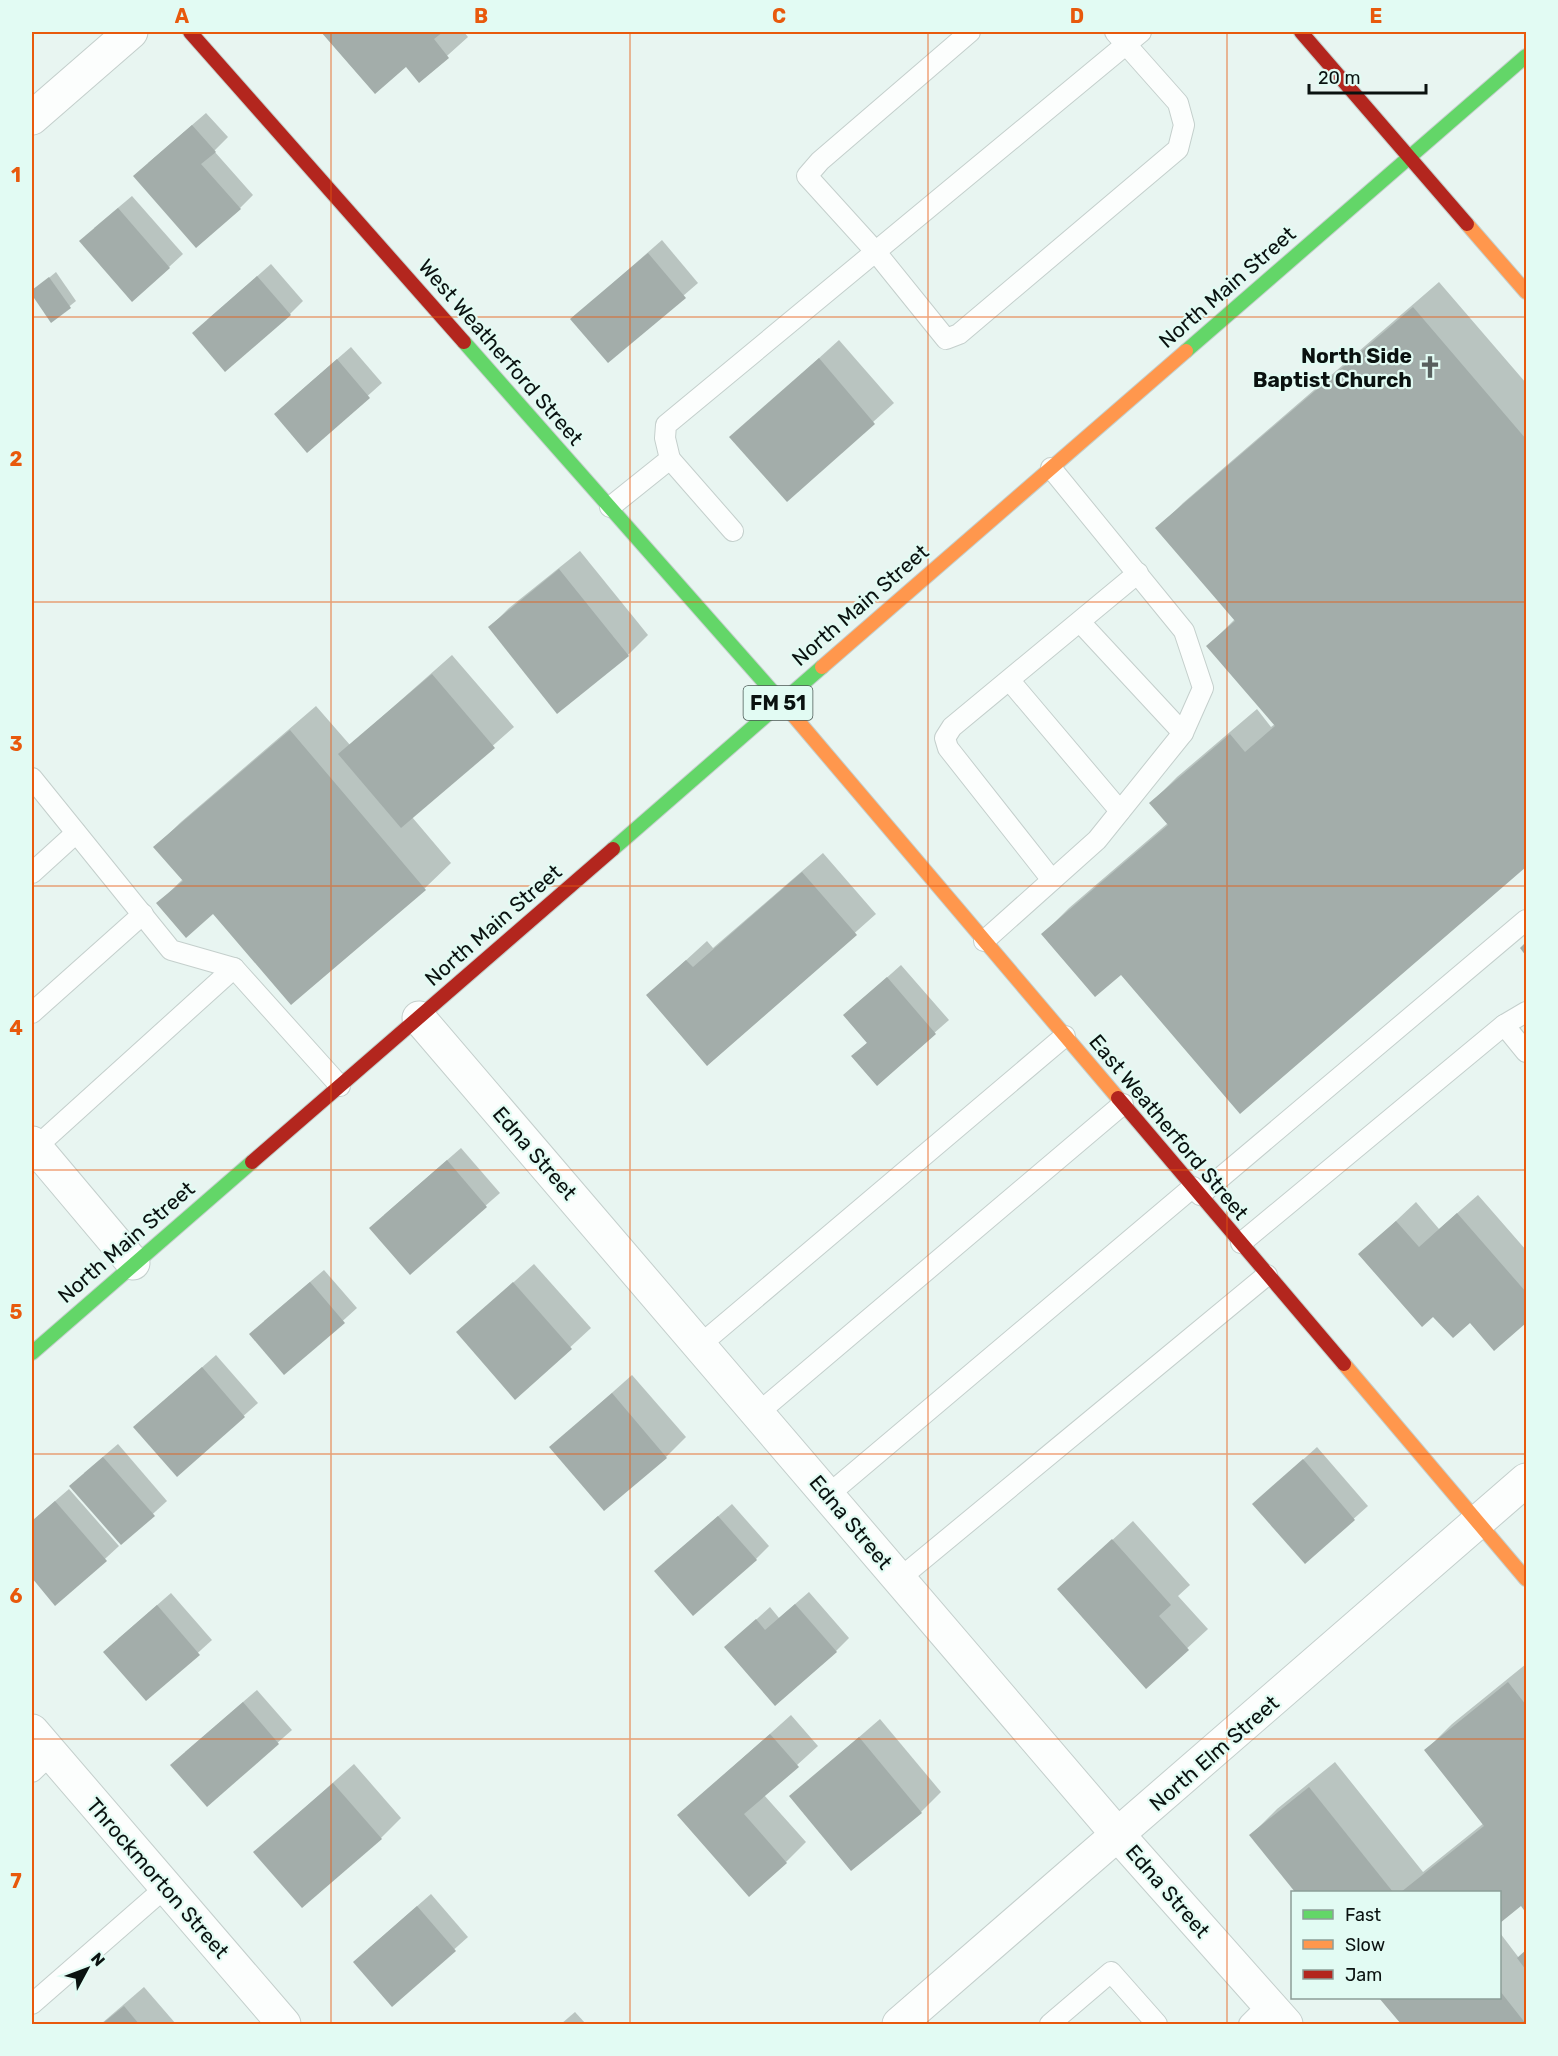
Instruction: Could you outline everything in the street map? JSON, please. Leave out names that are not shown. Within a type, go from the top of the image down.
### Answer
[{"type":"street","points":[[32,118],[131,32]]},
{"type":"street","name":"West Weatherford Street","points":[[190,32],[781,701]]},
{"type":"street","points":[[1301,32],[1527,292]]},
{"type":"street","name":"North Main Street","points":[[32,1353],[1527,56]]},
{"type":"street","name":"East Weatherford Street","points":[[781,701],[1527,1579]]},
{"type":"street","name":"Edna Street","points":[[419,1018],[1119,1836],[1268,2018]]},
{"type":"street","points":[[33,1146],[133,1263]]},
{"type":"street","name":"North Elm Street","points":[[899,2025],[1527,1480]]},
{"type":"street","name":"Throckmorton Street","points":[[38,1752],[166,1887],[284,2025]]},
{"type":"lane","points":[[970,32],[820,161],[807,176],[875,250],[946,339],[960,334],[1178,149],[1184,124],[1178,103],[1120,38]]},
{"type":"lane","points":[[733,531],[670,459],[665,438],[666,425],[875,250],[1120,38],[1141,32]]},
{"type":"lane","points":[[610,507],[670,459]]},
{"type":"lane","points":[[984,941],[1097,840],[1183,733],[1203,688],[1184,630],[1051,468]]},
{"type":"lane","points":[[1052,880],[948,748],[945,738],[952,727],[1138,573]]},
{"type":"lane","points":[[1080,621],[1183,733]]},
{"type":"lane","points":[[1010,681],[1120,811]]},
{"type":"lane","points":[[32,778],[171,950],[234,968],[340,1086]]},
{"type":"lane","points":[[32,873],[76,833]]},
{"type":"lane","points":[[32,1013],[143,914]]},
{"type":"lane","points":[[828,1495],[1527,920]]},
{"type":"lane","points":[[33,1146],[234,968]]},
{"type":"lane","points":[[1240,1243],[1504,1025],[1527,1012]]},
{"type":"lane","points":[[1504,1025],[1527,1052]]},
{"type":"lane","points":[[700,1345],[1065,1036]]},
{"type":"lane","points":[[758,1413],[1123,1104]]},
{"type":"lane","points":[[899,1579],[1267,1275]]},
{"type":"lane","points":[[32,2004],[166,1887]]},
{"type":"lane","points":[[1050,2025],[1111,1972],[1157,2025]]},
{"type":"building","points":[[321,32],[443,32],[434,39],[449,58],[419,83],[406,67],[375,94]]},
{"type":"building","points":[[192,125],[216,152],[201,164],[241,209],[196,248],[133,176]]},
{"type":"building","points":[[118,208],[170,268],[132,302],[79,241]]},
{"type":"building","points":[[648,253],[686,298],[608,363],[570,319]]},
{"type":"building","points":[[257,276],[291,315],[225,372],[192,333]]},
{"type":"building","points":[[49,277],[71,308],[51,323],[32,295],[32,290]]},
{"type":"building","points":[[1413,307],[1526,439],[1526,867],[1240,1114],[1121,975],[1095,997],[1041,934],[1168,825],[1149,803],[1230,734],[1245,752],[1275,726],[1206,646],[1235,621],[1155,528]]},
{"type":"building","points":[[819,358],[875,424],[787,502],[729,437]]},
{"type":"building","points":[[337,359],[370,398],[307,453],[274,414]]},
{"type":"building","points":[[559,569],[629,656],[557,714],[488,627]]},
{"type":"building","points":[[432,674],[495,748],[401,828],[338,754]]},
{"type":"building","points":[[290,730],[426,890],[291,1005],[213,914],[186,938],[156,903],[183,881],[153,847]]},
{"type":"building","points":[[802,872],[857,935],[707,1066],[646,995],[686,960],[693,967]]},
{"type":"building","points":[[1526,942],[1526,956],[1520,948]]},
{"type":"building","points":[[887,977],[936,1034],[877,1086],[851,1056],[867,1043],[843,1015]]},
{"type":"building","points":[[447,1160],[487,1207],[410,1275],[369,1228]]},
{"type":"building","points":[[1457,1213],[1526,1292],[1526,1323],[1494,1351],[1470,1323],[1453,1338],[1433,1317],[1422,1327],[1358,1254],[1396,1221],[1419,1247]]},
{"type":"building","points":[[310,1282],[345,1323],[284,1375],[249,1334]]},
{"type":"building","points":[[513,1282],[572,1349],[515,1400],[456,1332]]},
{"type":"building","points":[[202,1367],[245,1417],[177,1477],[133,1427]]},
{"type":"building","points":[[612,1393],[667,1458],[604,1511],[549,1447]]},
{"type":"building","points":[[103,1457],[155,1516],[121,1545],[69,1486]]},
{"type":"building","points":[[1303,1459],[1355,1520],[1305,1564],[1252,1504]]},
{"type":"building","points":[[55,1501],[107,1561],[55,1606],[32,1578],[32,1521]]},
{"type":"building","points":[[718,1516],[757,1560],[693,1616],[654,1571]]},
{"type":"building","points":[[1112,1539],[1171,1605],[1159,1616],[1189,1650],[1146,1689],[1057,1589]]},
{"type":"building","points":[[795,1604],[837,1652],[775,1706],[724,1647],[756,1619],[765,1630]]},
{"type":"building","points":[[157,1605],[200,1655],[146,1701],[103,1652]]},
{"type":"building","points":[[1508,1682],[1526,1705],[1526,1913],[1521,1906],[1501,1922],[1501,1891],[1402,1891],[1484,1826],[1424,1750]]},
{"type":"building","points":[[243,1702],[279,1744],[207,1807],[170,1765]]},
{"type":"building","points":[[770,1734],[799,1767],[744,1814],[787,1863],[749,1897],[677,1815]]},
{"type":"building","points":[[859,1737],[922,1813],[851,1871],[789,1796]]},
{"type":"building","points":[[333,1783],[382,1839],[302,1908],[253,1852]]},
{"type":"building","points":[[1309,1787],[1392,1891],[1294,1891],[1249,1835]]},
{"type":"building","points":[[417,1906],[456,1951],[392,2007],[353,1962]]},
{"type":"building","points":[[1526,1950],[1526,1970],[1517,1958]]},
{"type":"building","points":[[1501,1992],[1526,2024],[1401,2024],[1380,1999],[1501,1999]]},
{"type":"building","points":[[124,2006],[139,2024],[102,2024]]},
{"type":"traffic: fast","points":[[1186,351],[1526,56]]},
{"type":"traffic: fast","points":[[464,342],[787,708]]},
{"type":"traffic: fast","points":[[613,849],[822,667]]},
{"type":"traffic: fast","points":[[32,1353],[252,1162]]},
{"type":"traffic: slow","points":[[1467,224],[1526,292]]},
{"type":"traffic: slow","points":[[822,667],[1186,351]]},
{"type":"traffic: slow","points":[[787,708],[1118,1098]]},
{"type":"traffic: slow","points":[[1344,1364],[1526,1579]]},
{"type":"traffic: jam","points":[[190,32],[464,342]]},
{"type":"traffic: jam","points":[[1301,32],[1467,224]]},
{"type":"traffic: jam","points":[[252,1162],[613,849]]},
{"type":"traffic: jam","points":[[1118,1098],[1344,1364]]},
{"type":"place","name":"North Side Baptist Church","points":[[1430,367]]}]
